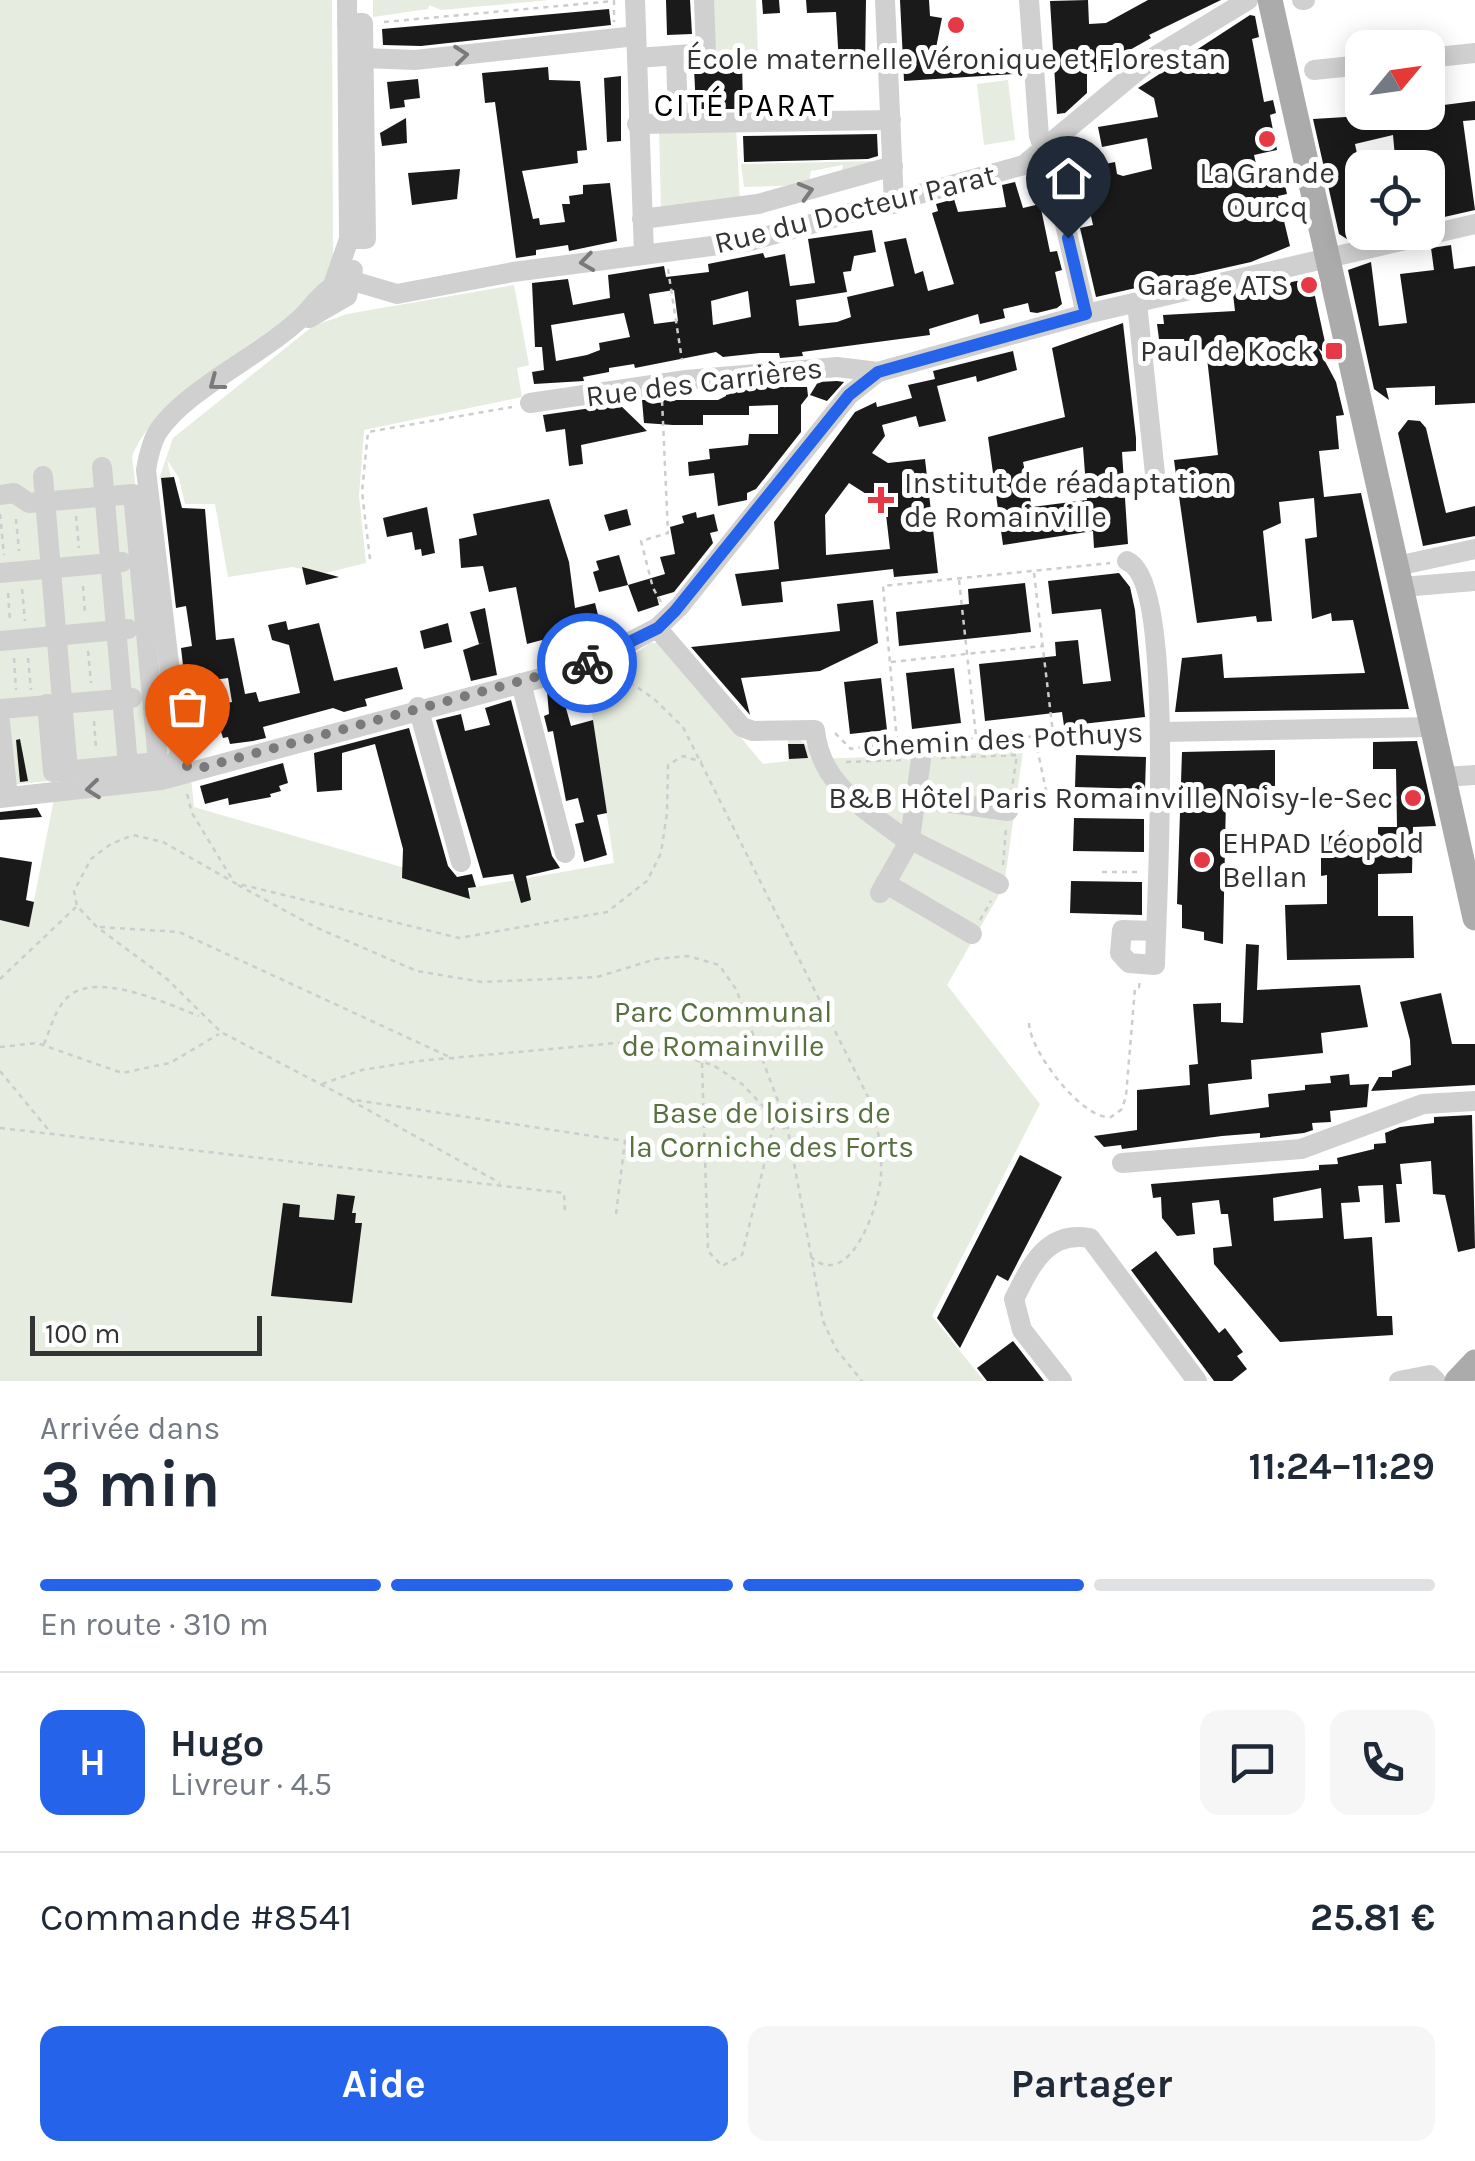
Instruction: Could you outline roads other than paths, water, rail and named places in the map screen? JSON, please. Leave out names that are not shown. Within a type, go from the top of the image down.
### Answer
[{"type":"main road","points":[[1270,0],[1432,727],[1444,777],[1464,817],[1475,918]]},
{"type":"main road","points":[[1457,1381],[1475,1362]]},
{"type":"street","points":[[347,0],[364,58],[366,239],[348,245]]},
{"type":"street","points":[[635,0],[625,37],[636,58],[644,254]]},
{"type":"street","points":[[636,58],[706,53],[704,0]]},
{"type":"street","points":[[884,0],[894,204]]},
{"type":"street","points":[[1029,0],[1038,136],[1086,314]]},
{"type":"street","name":"Rue du Docteur Parat","points":[[343,283],[398,294],[512,272],[750,241],[1024,165],[1154,58],[1248,0]]},
{"type":"street","points":[[187,766],[146,470],[150,452],[158,431],[181,410],[294,325],[347,296],[343,283],[348,245],[355,23]]},
{"type":"street","points":[[364,58],[415,60],[625,37]]},
{"type":"street","points":[[1445,56],[1475,53]]},
{"type":"street","points":[[676,56],[678,123]]},
{"type":"street","points":[[1314,70],[1345,67]]},
{"type":"street","points":[[637,124],[890,120]]},
{"type":"street","points":[[642,219],[758,204],[893,166]]},
{"type":"street","points":[[0,722],[3,787],[161,780],[187,766],[521,683],[596,659],[664,622],[849,395],[878,372],[1086,314],[1475,224]]},
{"type":"street","points":[[1137,303],[1155,474]]},
{"type":"street","name":"Rue des Carrières","points":[[530,404],[686,380],[836,367],[878,372]]},
{"type":"street","points":[[102,467],[128,765]]},
{"type":"street","points":[[7,494],[29,503],[46,502],[104,497],[133,494],[158,762],[68,771],[32,706],[57,635],[52,569],[46,502],[43,476]]},
{"type":"street","points":[[1400,576],[1475,549]]},
{"type":"street","points":[[9,572],[139,561]]},
{"type":"street","points":[[1127,561],[1146,580],[1162,732],[1155,966],[1128,963],[1120,953],[1122,930],[1156,931]]},
{"type":"street","points":[[1400,576],[1475,580]]},
{"type":"street","points":[[664,622],[742,727],[753,732],[816,730],[818,758],[861,806],[909,839],[999,884]]},
{"type":"street","points":[[13,639],[145,627]]},
{"type":"street","points":[[521,683],[565,853]]},
{"type":"street","points":[[32,706],[174,692]]},
{"type":"street","points":[[418,708],[461,862]]},
{"type":"street","points":[[1162,732],[1432,727]]},
{"type":"street","points":[[921,759],[909,839],[882,889],[972,934]]},
{"type":"street","points":[[1444,777],[1475,776]]},
{"type":"street","points":[[916,798],[1008,811]]},
{"type":"street","points":[[1122,1163],[1301,1148],[1423,1104],[1475,1102]]},
{"type":"street","points":[[1062,1381],[1022,1330],[1014,1300],[1034,1258],[1058,1240],[1074,1235],[1090,1238],[1197,1381]]},
{"type":"street","points":[[1399,1381],[1430,1376],[1436,1381]]},
{"type":"place","name":"École maternelle Véronique et Florestan","points":[[956,25]]},
{"type":"place","name":"La Grande Ourcq","points":[[1267,139]]},
{"type":"place","name":"Garage ATS","points":[[1309,285]]},
{"type":"place","name":"Paul de Kock","points":[[1334,351]]},
{"type":"place","name":"Institut de réadaptation de Romainville","points":[[881,500]]},
{"type":"place","name":"B&B Hôtel Paris Romainville Noisy-le-Sec","points":[[1413,798]]},
{"type":"place","name":"EHPAD Léopold Bellan","points":[[1202,860]]},
{"type":"district","name":"CITÉ PARAT","points":[[745,105]]},
{"type":"park label","name":"Parc Communal de Romainville","points":[[723,1029]]},
{"type":"park label","name":"Base de loisirs de la Corniche des Forts","points":[[771,1130]]}]
